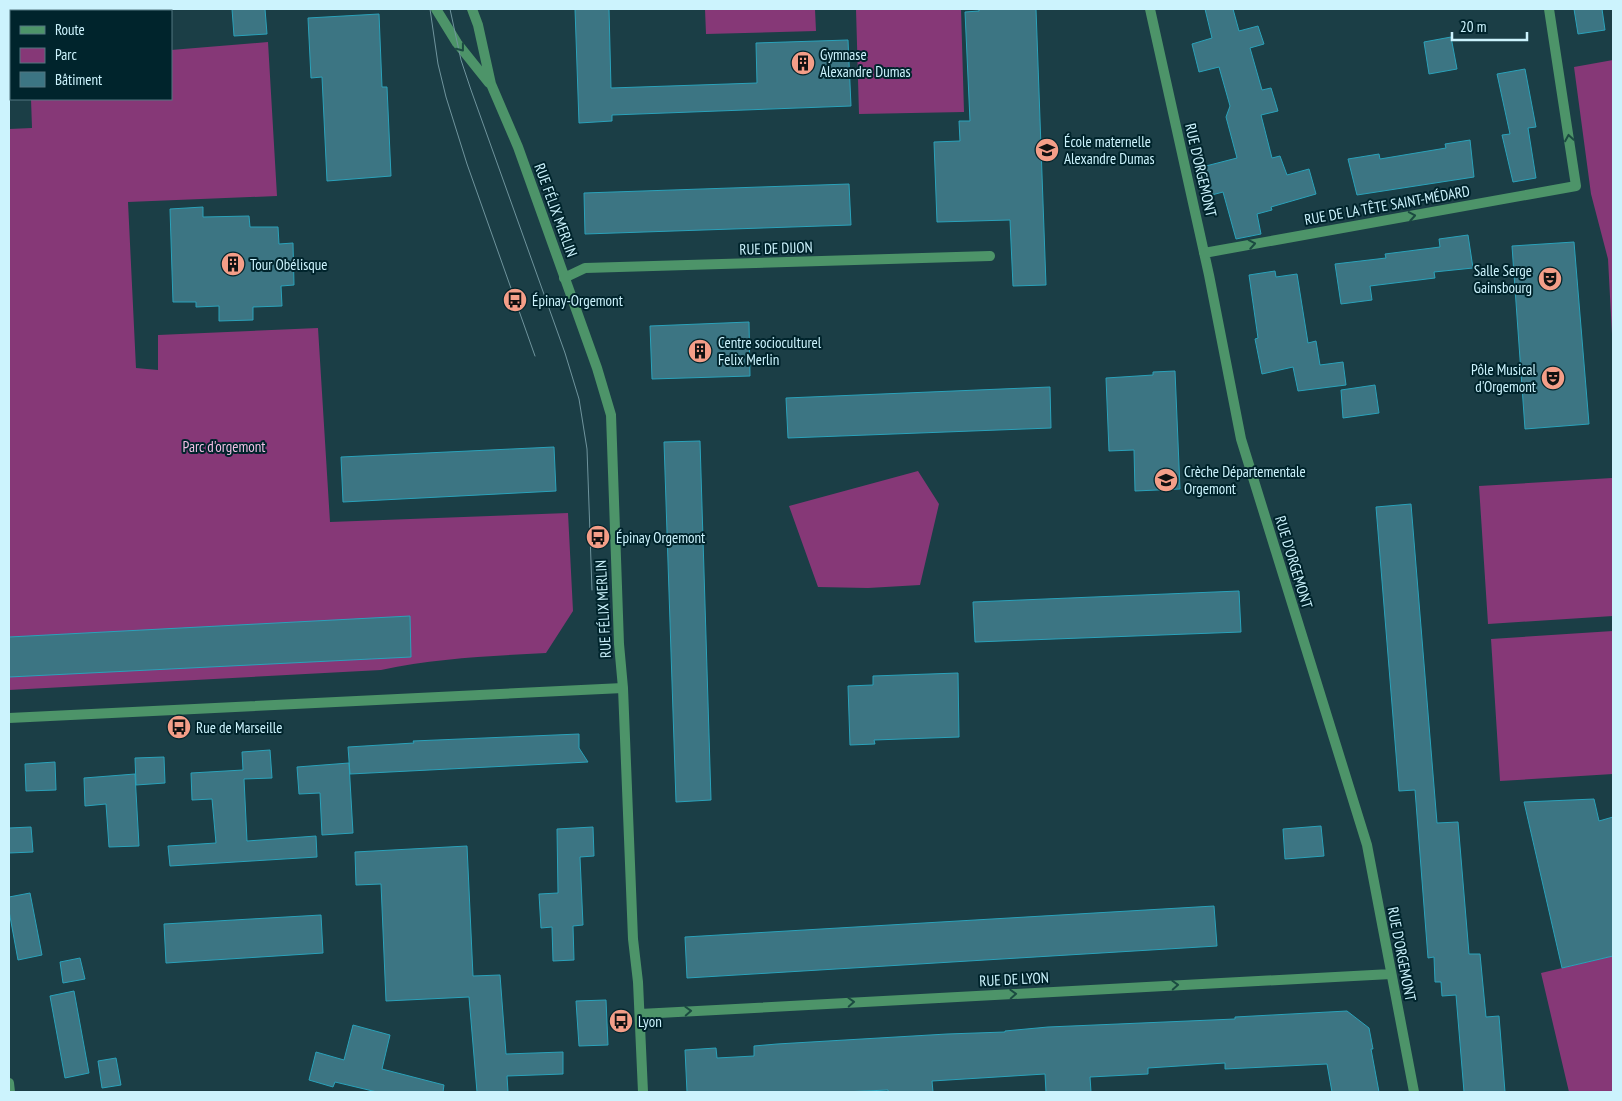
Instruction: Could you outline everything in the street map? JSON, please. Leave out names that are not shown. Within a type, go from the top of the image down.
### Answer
[{"type":"street","name":"RUE FÉLIX MERLIN","points":[[436,9],[457,42],[491,84]]},
{"type":"street","name":"RUE FÉLIX MERLIN","points":[[472,9],[478,25],[491,84],[518,146],[611,415],[619,644],[623,688],[633,939],[638,982],[643,1092]]},
{"type":"street","name":"RUE D'ORGEMONT","points":[[1150,9],[1204,253],[1241,439],[1367,845],[1414,1092]]},
{"type":"street","name":"RUE DE LA TÊTE SAINT-MÉDARD","points":[[1204,253],[1576,186],[1549,9]]},
{"type":"street","name":"RUE DE DIJON","points":[[564,278],[585,268],[990,256]]},
{"type":"street","points":[[9,718],[623,688]]},
{"type":"street","name":"RUE DE LYON","points":[[640,1014],[1391,974]]},
{"type":"street","points":[[9,1083],[10,1092]]},
{"type":"green space","points":[[27,9],[158,9],[158,10]]},
{"type":"green space","points":[[705,9],[815,9],[816,31],[706,34]]},
{"type":"green space","points":[[856,9],[961,9],[964,112],[859,114]]},
{"type":"green space","name":"Parc d'orgemont","points":[[268,42],[277,196],[128,202],[136,368],[158,370],[158,335],[318,328],[330,522],[568,513],[573,611],[546,653],[443,660],[381,670],[9,690],[9,129],[32,128],[31,100],[172,100],[172,50]]},
{"type":"green space","points":[[1613,60],[1613,353],[1608,259],[1591,194],[1574,67]]},
{"type":"green space","points":[[918,471],[939,504],[920,585],[868,588],[818,587],[789,506]]},
{"type":"green space","points":[[1612,478],[1613,616],[1488,624],[1479,486]]},
{"type":"green space","points":[[1613,631],[1613,774],[1500,781],[1491,639]]},
{"type":"green space","points":[[1613,956],[1613,1092],[1569,1092],[1541,973]]},
{"type":"building","points":[[232,9],[265,9],[267,34],[234,36]]},
{"type":"building","points":[[575,9],[609,9],[611,88],[757,83],[756,43],[848,40],[851,106],[612,115],[612,121],[579,123]]},
{"type":"building","points":[[979,9],[1036,9],[1046,285],[1013,286],[1010,220],[937,222],[934,142],[960,141],[959,121],[970,121],[965,12],[979,11]]},
{"type":"building","points":[[1205,9],[1233,9],[1239,31],[1258,26],[1264,44],[1250,48],[1262,90],[1271,88],[1278,111],[1261,115],[1272,158],[1280,156],[1287,175],[1309,169],[1316,194],[1271,207],[1272,210],[1257,214],[1261,234],[1236,239],[1223,192],[1208,196],[1202,167],[1237,158],[1226,117],[1230,106],[1219,67],[1199,72],[1192,44],[1212,38]]},
{"type":"building","points":[[1574,9],[1602,9],[1605,30],[1578,34]]},
{"type":"building","points":[[379,14],[382,87],[387,87],[391,176],[327,181],[322,77],[311,78],[308,18]]},
{"type":"building","points":[[1451,37],[1457,69],[1429,74],[1424,42]]},
{"type":"building","points":[[1525,69],[1536,127],[1528,128],[1536,178],[1513,182],[1502,135],[1510,134],[1497,74]]},
{"type":"building","points":[[1470,140],[1474,177],[1357,195],[1348,159],[1379,154],[1380,159],[1446,148],[1445,144]]},
{"type":"building","points":[[849,184],[851,225],[585,234],[584,193]]},
{"type":"building","name":"Tour Obélisque","points":[[203,207],[203,217],[249,216],[250,227],[278,227],[279,244],[293,243],[294,285],[281,286],[282,306],[253,307],[253,320],[219,321],[219,306],[196,307],[196,302],[173,302],[170,209]]},
{"type":"building","points":[[1468,235],[1473,268],[1434,272],[1435,278],[1370,286],[1372,300],[1341,304],[1335,264],[1386,258],[1385,254],[1440,247],[1439,239]]},
{"type":"building","name":"Pôle Musical d'Orgemont","points":[[1574,242],[1589,424],[1525,429],[1512,246]]},
{"type":"building","points":[[1275,271],[1276,277],[1297,274],[1308,343],[1316,341],[1320,365],[1343,362],[1346,385],[1298,391],[1293,367],[1262,374],[1255,339],[1258,338],[1249,275]]},
{"type":"building","name":"Centre socioculturel Felix Merlin","points":[[749,322],[750,376],[652,379],[650,326]]},
{"type":"building","points":[[1175,371],[1180,489],[1135,491],[1134,450],[1109,451],[1106,378],[1153,375],[1153,372]]},
{"type":"building","points":[[1375,385],[1379,413],[1343,418],[1341,390]]},
{"type":"building","points":[[1050,387],[1051,428],[788,438],[786,398]]},
{"type":"building","points":[[700,441],[711,800],[676,802],[664,442]]},
{"type":"building","points":[[554,447],[556,491],[343,502],[341,457]]},
{"type":"building","points":[[1411,504],[1437,823],[1458,822],[1469,954],[1480,954],[1486,1017],[1499,1016],[1505,1092],[1464,1092],[1456,995],[1442,996],[1441,982],[1435,982],[1434,957],[1428,958],[1415,790],[1399,791],[1376,507]]},
{"type":"building","points":[[1239,591],[1241,632],[975,642],[973,602]]},
{"type":"building","points":[[410,616],[411,657],[9,677],[9,637]]},
{"type":"building","points":[[958,673],[959,737],[874,740],[875,744],[850,745],[848,686],[873,685],[873,676]]},
{"type":"building","points":[[579,734],[579,748],[588,762],[350,774],[348,747],[414,743],[413,741]]},
{"type":"building","points":[[270,750],[272,778],[244,779],[247,841],[316,836],[317,857],[170,866],[168,846],[216,843],[212,799],[192,800],[191,773],[243,770],[242,752]]},
{"type":"building","points":[[164,757],[165,783],[136,785],[135,758]]},
{"type":"building","points":[[55,762],[56,790],[26,791],[25,764]]},
{"type":"building","points":[[349,763],[353,833],[322,835],[320,793],[299,794],[297,767]]},
{"type":"building","points":[[135,774],[139,846],[109,847],[106,804],[85,806],[84,778]]},
{"type":"building","points":[[1594,799],[1599,821],[1613,817],[1613,956],[1562,968],[1524,802]]},
{"type":"building","points":[[1321,826],[1324,856],[1285,859],[1283,829]]},
{"type":"building","points":[[31,827],[33,852],[9,853],[9,828]]},
{"type":"building","points":[[593,827],[594,856],[580,857],[583,925],[573,926],[574,960],[553,961],[552,927],[541,928],[539,894],[558,893],[557,829]]},
{"type":"building","points":[[467,846],[473,976],[500,975],[506,1054],[563,1052],[563,1074],[507,1076],[508,1092],[477,1092],[469,997],[386,1001],[381,884],[356,885],[355,852]]},
{"type":"building","points":[[30,893],[42,955],[18,960],[9,911],[9,897]]},
{"type":"building","points":[[1214,906],[1217,946],[687,978],[685,937]]},
{"type":"building","points":[[321,915],[323,953],[166,963],[164,924]]},
{"type":"building","points":[[80,958],[85,979],[63,983],[60,962]]},
{"type":"building","points":[[74,991],[89,1073],[65,1078],[50,996]]},
{"type":"building","points":[[606,1000],[608,1045],[579,1046],[576,1001]]},
{"type":"building","points":[[1347,1011],[1369,1028],[1379,1092],[1332,1092],[1327,1064],[1225,1069],[1225,1063],[1148,1068],[1148,1074],[1090,1077],[1091,1092],[1046,1092],[1045,1074],[932,1081],[933,1092],[888,1092],[888,1090],[842,1092],[687,1092],[685,1050],[716,1048],[717,1058],[754,1056],[754,1046],[777,1044],[1005,1032],[1048,1027],[1235,1019],[1235,1017]]},
{"type":"building","points":[[353,1025],[390,1035],[382,1069],[444,1085],[443,1092],[377,1092],[335,1082],[333,1087],[309,1080],[316,1052],[344,1060]]},
{"type":"building","points":[[116,1058],[121,1085],[102,1088],[98,1061]]},
{"type":"tram line","points":[[430,9],[438,64],[446,97],[467,164],[535,356]]},
{"type":"tram line","points":[[450,9],[461,60],[565,353],[579,399],[587,449],[592,590]]},
{"type":"place","name":"Gymnase Alexandre Dumas","points":[[803,63]]},
{"type":"place","name":"École maternelle Alexandre Dumas","points":[[1047,150]]},
{"type":"place","name":"Tour Obélisque","points":[[233,264]]},
{"type":"place","name":"Salle Serge Gainsbourg","points":[[1550,279]]},
{"type":"place","name":"Épinay-Orgemont","points":[[515,300]]},
{"type":"place","name":"Centre socioculturel Felix Merlin","points":[[700,351]]},
{"type":"place","name":"Pôle Musical d'Orgemont","points":[[1553,378]]},
{"type":"place","name":"Crèche Départementale Orgemont","points":[[1166,480]]},
{"type":"place","name":"Épinay Orgemont","points":[[598,537]]},
{"type":"place","name":"Rue de Marseille","points":[[179,727]]},
{"type":"place","name":"Lyon","points":[[621,1021]]}]
